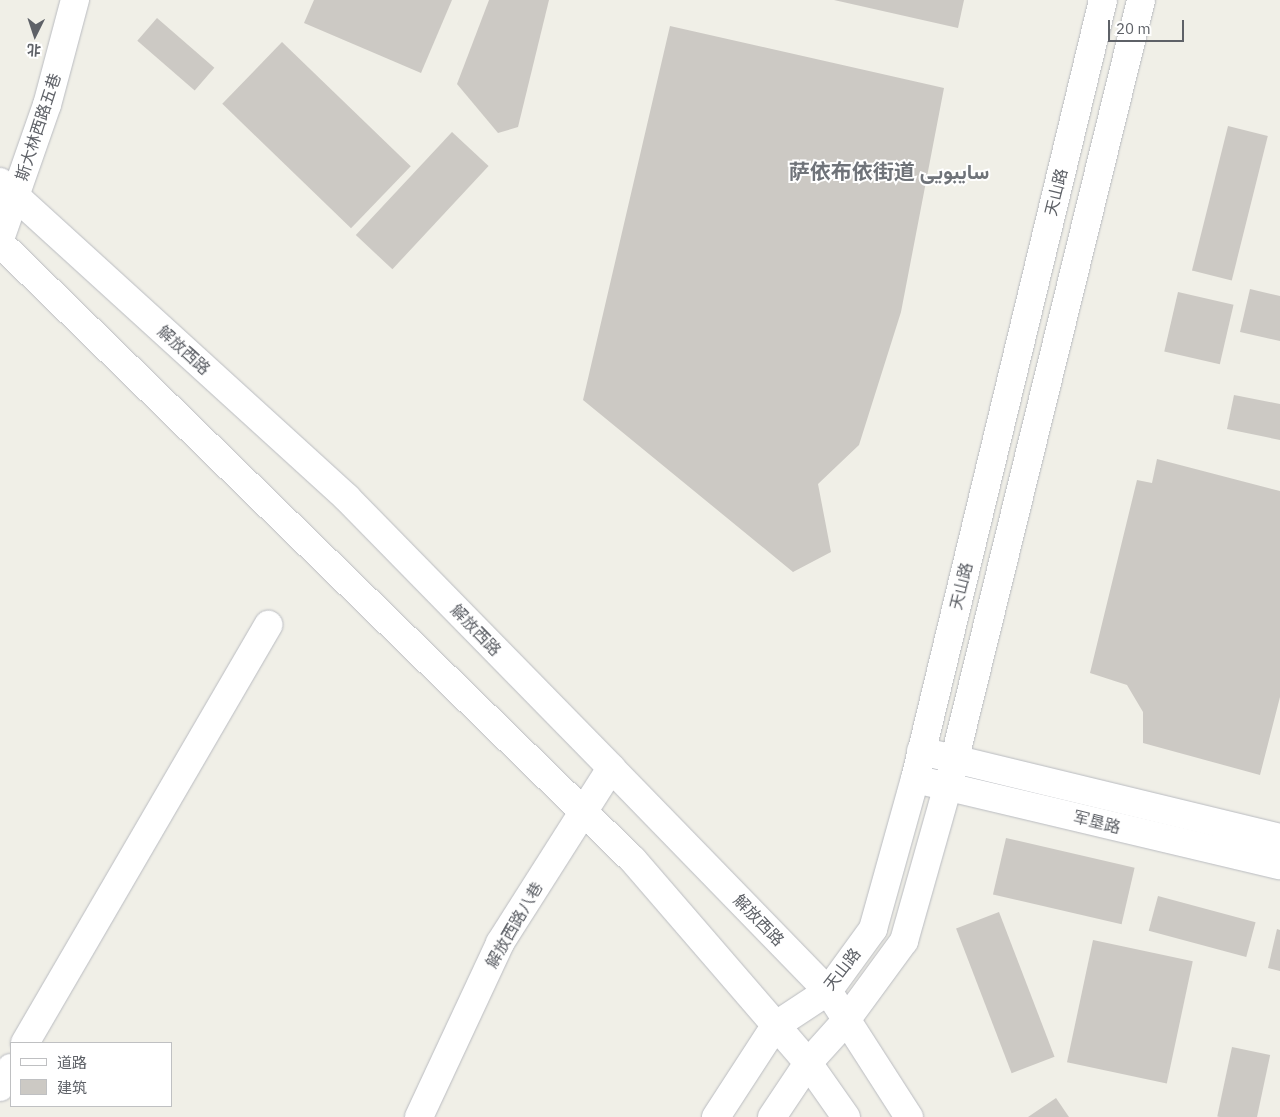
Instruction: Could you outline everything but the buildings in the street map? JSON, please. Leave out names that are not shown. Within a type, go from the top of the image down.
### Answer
[{"type":"main road","name":"斯大林西路五巷","points":[[0,241],[8,189],[47,106],[75,0]]},
{"type":"main road","name":"天山路","points":[[716,1117],[775,1026],[828,991],[873,929],[915,779],[1103,0]]},
{"type":"main road","name":"天山路","points":[[772,1117],[808,1063],[844,1023],[904,941],[948,786],[1141,0]]},
{"type":"main road","name":"解放西路","points":[[8,189],[347,498],[828,991],[844,1023],[908,1117]]},
{"type":"main road","points":[[0,241],[633,860],[808,1063],[846,1117]]},
{"type":"main road","points":[[26,1042],[268,625]]},
{"type":"main road","name":"军垦路","points":[[921,751],[1280,838]]},
{"type":"main road","name":"解放西路八巷","points":[[419,1117],[500,944],[611,768]]},
{"type":"main road","name":"军垦路","points":[[915,779],[1280,866]]},
{"type":"main road","points":[[0,1087],[10,1070]]},
{"type":"district","name":"萨依布依街道 سايبويى","points":[[889,171]]}]
